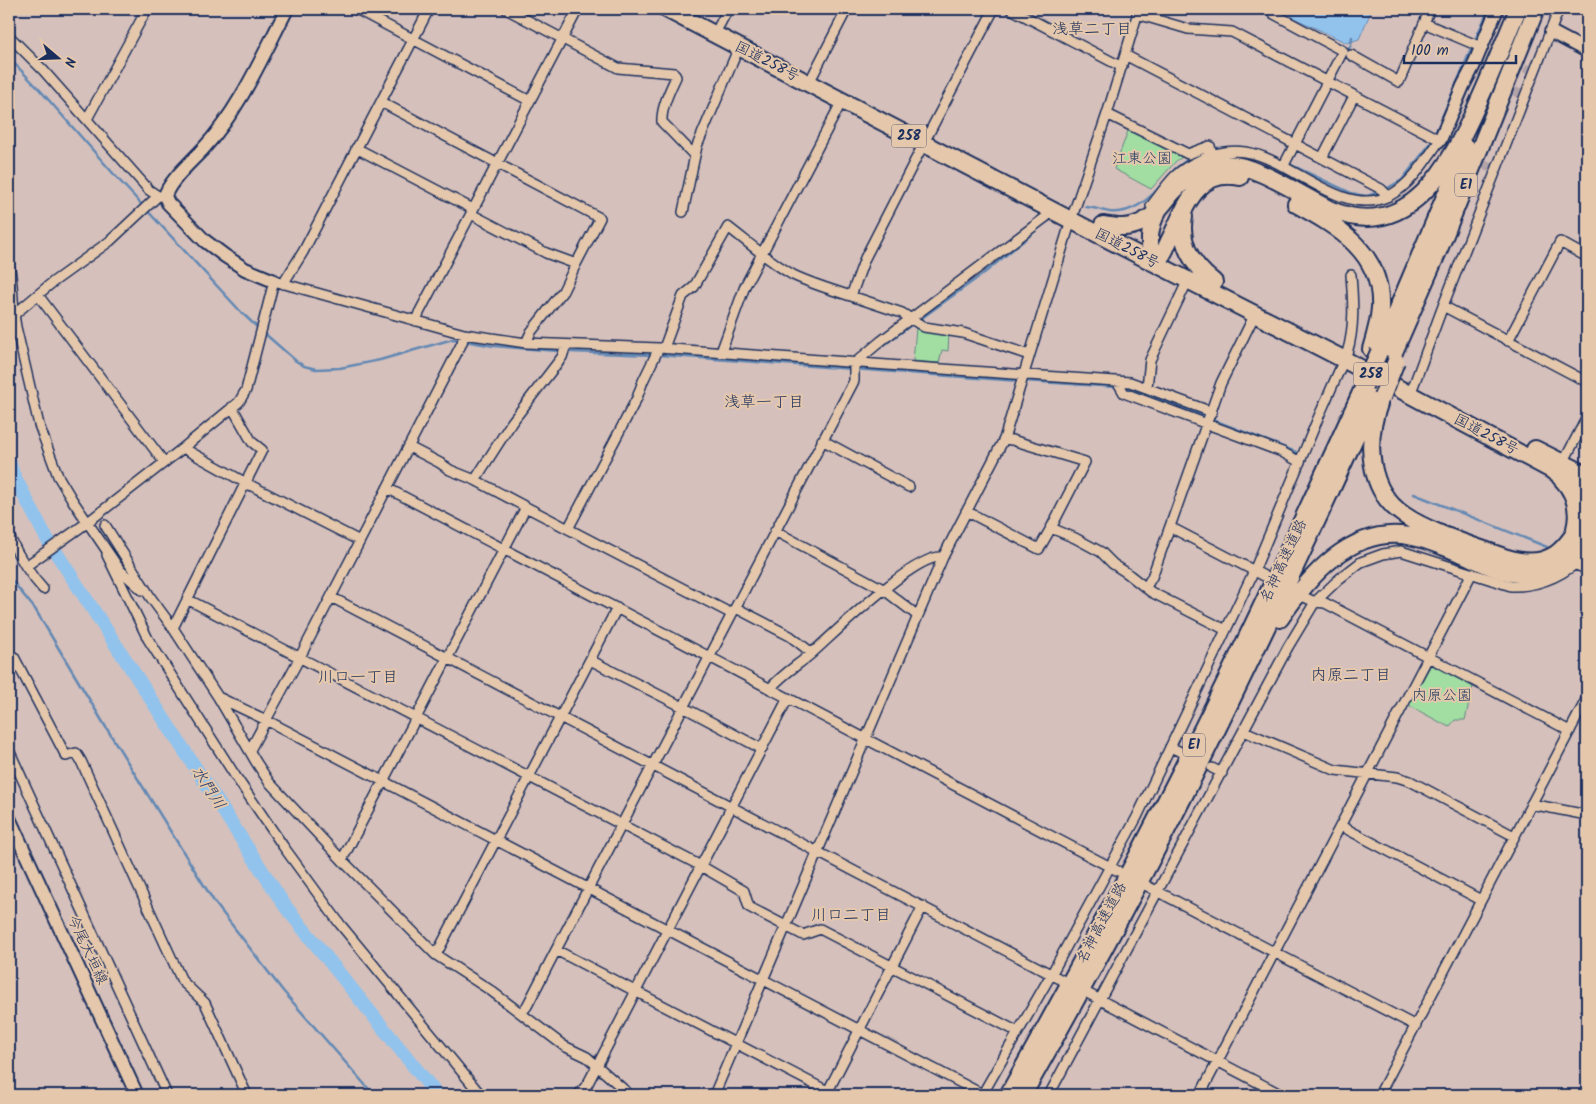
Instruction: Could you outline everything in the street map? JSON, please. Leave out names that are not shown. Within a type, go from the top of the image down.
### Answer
[{"type":"highway","name":"国道258号","points":[[666,9],[842,101],[1040,193],[1072,216],[1214,282],[1346,357]]},
{"type":"highway","name":"国道258号","points":[[685,9],[813,75],[1050,210],[1103,226],[1155,255],[1188,280],[1412,391],[1559,468],[1587,489]]},
{"type":"highway","points":[[1103,226],[1121,227],[1140,224],[1147,220],[1156,206],[1192,176],[1224,164],[1244,166],[1344,215],[1367,218],[1391,214],[1402,209],[1432,184],[1459,144],[1481,98],[1518,9]]},
{"type":"highway","name":"E1","points":[[1384,355],[1522,9]]},
{"type":"highway","name":"E1","points":[[1384,355],[1440,247],[1536,9]]},
{"type":"highway","points":[[1155,255],[1189,200],[1200,187],[1215,178],[1240,176],[1313,213],[1341,232],[1363,252],[1374,272],[1377,282],[1380,307],[1379,321],[1384,355],[1370,390],[1377,411],[1371,435],[1371,455],[1373,467],[1388,499],[1402,514],[1422,526],[1515,561],[1525,562],[1543,560],[1559,552],[1571,541],[1587,512]]},
{"type":"highway","points":[[1189,200],[1183,222],[1187,250],[1197,267],[1214,282]]},
{"type":"highway","points":[[1155,255],[1149,241],[1156,206]]},
{"type":"highway","points":[[1370,390],[1384,355]]},
{"type":"highway","name":"名神高速道路","points":[[1008,1095],[1086,954],[1177,779],[1312,501],[1332,446],[1370,390]]},
{"type":"highway","name":"名神高速道路","points":[[1023,1095],[1148,866],[1242,678],[1320,515],[1370,390]]},
{"type":"highway","name":"国道258号","points":[[1559,468],[1587,476]]},
{"type":"highway","points":[[1559,468],[1576,505],[1576,525],[1571,541]]},
{"type":"highway","points":[[1148,866],[1179,812],[1249,673],[1278,621],[1311,578],[1335,556],[1346,548],[1372,537],[1398,535],[1421,539],[1505,571],[1521,574],[1537,572],[1556,564],[1573,553],[1587,540]]},
{"type":"street","points":[[87,119],[147,9]]},
{"type":"street","points":[[13,314],[110,241],[169,187],[226,121],[241,97],[286,9]]},
{"type":"street","points":[[356,9],[530,101]]},
{"type":"street","points":[[26,566],[183,448],[239,402],[246,390],[262,323],[278,283],[302,252],[429,9]]},
{"type":"street","points":[[506,9],[618,68],[674,73],[676,77],[668,96],[662,122],[694,155]]},
{"type":"street","points":[[416,322],[578,9]]},
{"type":"street","points":[[719,26],[728,9]]},
{"type":"street","points":[[813,75],[847,9]]},
{"type":"street","points":[[851,296],[865,258],[994,9]]},
{"type":"street","points":[[1010,9],[1122,67]]},
{"type":"street","points":[[1277,9],[1274,14],[1343,51],[1297,145],[1284,164]]},
{"type":"street","points":[[1351,55],[1399,82],[1430,9]]},
{"type":"street","points":[[1156,206],[1175,176],[1191,164],[1212,154],[1234,151],[1246,152],[1284,164],[1352,200],[1372,202],[1385,192],[1406,184],[1421,168],[1476,45],[1497,9]]},
{"type":"street","points":[[1412,391],[1443,306],[1559,9]]},
{"type":"street","points":[[714,1095],[942,557],[1004,439],[1072,216],[1107,114],[1138,11],[1188,29],[1232,32],[1435,138]]},
{"type":"street","points":[[1424,23],[1476,45]]},
{"type":"street","points":[[1551,32],[1587,51]]},
{"type":"street","points":[[9,36],[43,70],[150,190],[168,204],[205,241],[245,269],[278,283],[416,322],[464,338],[526,343],[565,349],[721,352],[855,368],[1119,385],[1130,382],[1147,387],[1300,462]]},
{"type":"street","points":[[684,212],[693,170],[694,155],[739,47]]},
{"type":"street","points":[[1125,55],[1385,192]]},
{"type":"street","points":[[1322,158],[1354,96]]},
{"type":"street","points":[[721,352],[745,286],[842,101]]},
{"type":"street","points":[[381,102],[600,218],[563,291],[526,343]]},
{"type":"street","points":[[1107,114],[1188,154],[1210,146],[1212,154]]},
{"type":"street","points":[[356,148],[546,253],[576,264]]},
{"type":"street","points":[[522,1012],[527,1006],[854,381],[855,368],[881,341],[914,322],[1046,217],[1050,210]]},
{"type":"street","points":[[568,529],[637,398],[643,381],[659,351],[683,296],[694,287],[728,227],[775,264],[810,283],[902,313],[914,322],[963,334],[1030,355]]},
{"type":"street","points":[[1508,341],[1560,242],[1587,257]]},
{"type":"street","points":[[9,265],[13,314],[39,425],[52,462],[84,524],[107,550],[120,570],[151,598]]},
{"type":"street","points":[[218,697],[266,720],[668,931],[764,979],[983,1095],[1052,973],[1136,817],[1254,572],[1350,345],[1353,303],[1351,275]]},
{"type":"street","points":[[1147,387],[1150,360],[1188,280]]},
{"type":"street","points":[[38,295],[164,462]]},
{"type":"street","points":[[1443,306],[1587,382]]},
{"type":"street","points":[[1146,587],[1152,578],[1221,384],[1255,314]]},
{"type":"street","points":[[250,750],[300,657],[464,338]]},
{"type":"street","points":[[474,480],[512,422],[565,349]]},
{"type":"street","points":[[1119,385],[1124,393],[1210,418]]},
{"type":"street","points":[[173,628],[262,450],[252,442],[232,408]]},
{"type":"street","points":[[1559,468],[1587,417]]},
{"type":"street","points":[[966,511],[1039,550],[1085,462],[1004,439]]},
{"type":"street","points":[[822,440],[909,487]]},
{"type":"street","points":[[408,447],[568,529],[734,611],[790,636],[812,653]]},
{"type":"street","points":[[183,448],[246,483],[360,541]]},
{"type":"street","points":[[387,488],[1118,871]]},
{"type":"street","points":[[342,860],[526,507]]},
{"type":"street","points":[[106,525],[151,598],[218,697],[269,782],[436,956],[522,1012],[564,1046],[587,1057],[630,1095]]},
{"type":"street","points":[[1170,527],[1268,578]]},
{"type":"street","points":[[1051,528],[1101,552],[1113,564],[1151,592],[1226,630]]},
{"type":"street","points":[[776,531],[883,589],[918,616]]},
{"type":"street","points":[[9,536],[18,556],[43,589]]},
{"type":"street","points":[[107,550],[107,556],[148,639],[236,777],[283,846],[340,924],[481,1095]]},
{"type":"street","points":[[1049,1095],[1288,647],[1315,602],[1339,579],[1362,562],[1401,550],[1510,586],[1524,586],[1555,578],[1576,565],[1587,554]]},
{"type":"street","points":[[770,689],[883,589],[924,562],[936,556],[942,557]]},
{"type":"street","points":[[1576,565],[1587,569]]},
{"type":"street","points":[[1200,1095],[1472,573]]},
{"type":"street","points":[[331,597],[1052,973],[1062,980]]},
{"type":"street","points":[[1304,597],[1315,602],[1325,603],[1570,731]]},
{"type":"street","points":[[187,599],[701,866],[744,891],[749,907],[786,928],[803,935],[820,930],[1018,1032]]},
{"type":"street","points":[[436,956],[617,608]]},
{"type":"street","points":[[9,659],[14,657],[66,756],[76,753],[81,761],[182,981],[205,1003],[246,1095]]},
{"type":"street","points":[[590,660],[762,750]]},
{"type":"street","points":[[578,1095],[587,1085],[788,698]]},
{"type":"street","points":[[1379,1095],[1587,698]]},
{"type":"street","points":[[1244,731],[1335,770],[1410,781],[1514,836]]},
{"type":"street","points":[[1170,747],[1181,752]]},
{"type":"street","points":[[9,750],[167,1095]]},
{"type":"street","points":[[1212,768],[1222,773]]},
{"type":"street","points":[[1531,804],[1587,815]]},
{"type":"street","name":"今尾大垣線","points":[[9,818],[137,1095]]},
{"type":"street","points":[[1341,826],[1481,900]]},
{"type":"street","points":[[1147,886],[1416,1026]]},
{"type":"street","points":[[556,950],[829,1094],[923,906]]},
{"type":"street","points":[[1089,994],[1282,1095]]},
{"type":"green space","name":"江東公園","points":[[1129,128],[1184,156],[1176,161],[1151,189],[1114,169]]},
{"type":"green space","points":[[916,328],[949,334],[948,351],[942,350],[939,363],[913,361]]},
{"type":"green space","name":"内原公園","points":[[1432,663],[1473,686],[1465,720],[1455,720],[1449,727],[1408,705]]},
{"type":"water","points":[[1288,9],[1372,9],[1359,39],[1347,43],[1292,17]]},
{"type":"waterway","points":[[1474,42],[1489,9]]},
{"type":"waterway","points":[[1346,53],[1351,45],[1352,37]]},
{"type":"waterway","points":[[1435,134],[1472,47]]},
{"type":"waterway","points":[[9,58],[39,89],[119,180],[259,329]]},
{"type":"waterway","points":[[1384,190],[1402,180],[1433,139]]},
{"type":"waterway","points":[[1216,148],[1240,147],[1259,151]]},
{"type":"waterway","points":[[1167,178],[1175,169],[1191,157]]},
{"type":"waterway","points":[[1290,163],[1353,194],[1367,196],[1379,192]]},
{"type":"waterway","points":[[1086,207],[1110,212],[1126,211],[1146,200],[1162,184]]},
{"type":"waterway","points":[[919,320],[983,274],[1045,223],[1053,219]]},
{"type":"waterway","points":[[880,348],[914,323]]},
{"type":"waterway","points":[[263,332],[296,361],[304,366],[316,369],[340,368],[380,360],[453,339],[494,346],[571,352],[653,355]]},
{"type":"waterway","points":[[658,355],[1019,381]]},
{"type":"waterway","points":[[1025,381],[1117,387]]},
{"type":"waterway","points":[[1125,387],[1206,417]]},
{"type":"waterway","points":[[1211,419],[1296,452]]},
{"type":"waterway","name":"水門川","points":[[9,461],[13,474],[46,537],[285,906],[437,1095]]},
{"type":"waterway","points":[[1414,494],[1547,547]]},
{"type":"waterway","points":[[9,577],[35,609],[215,903],[283,991],[374,1095]]},
{"type":"tunnel","points":[[1512,63],[1535,72]]},
{"type":"tunnel","points":[[1502,86],[1525,96]]},
{"type":"tunnel","points":[[1472,158],[1496,171]]},
{"type":"district","name":"浅草二丁目","points":[[1092,29]]},
{"type":"district","name":"浅草一丁目","points":[[764,402]]},
{"type":"district","name":"内原二丁目","points":[[1351,675]]},
{"type":"district","name":"川口一丁目","points":[[358,677]]},
{"type":"district","name":"川口二丁目","points":[[851,915]]}]
